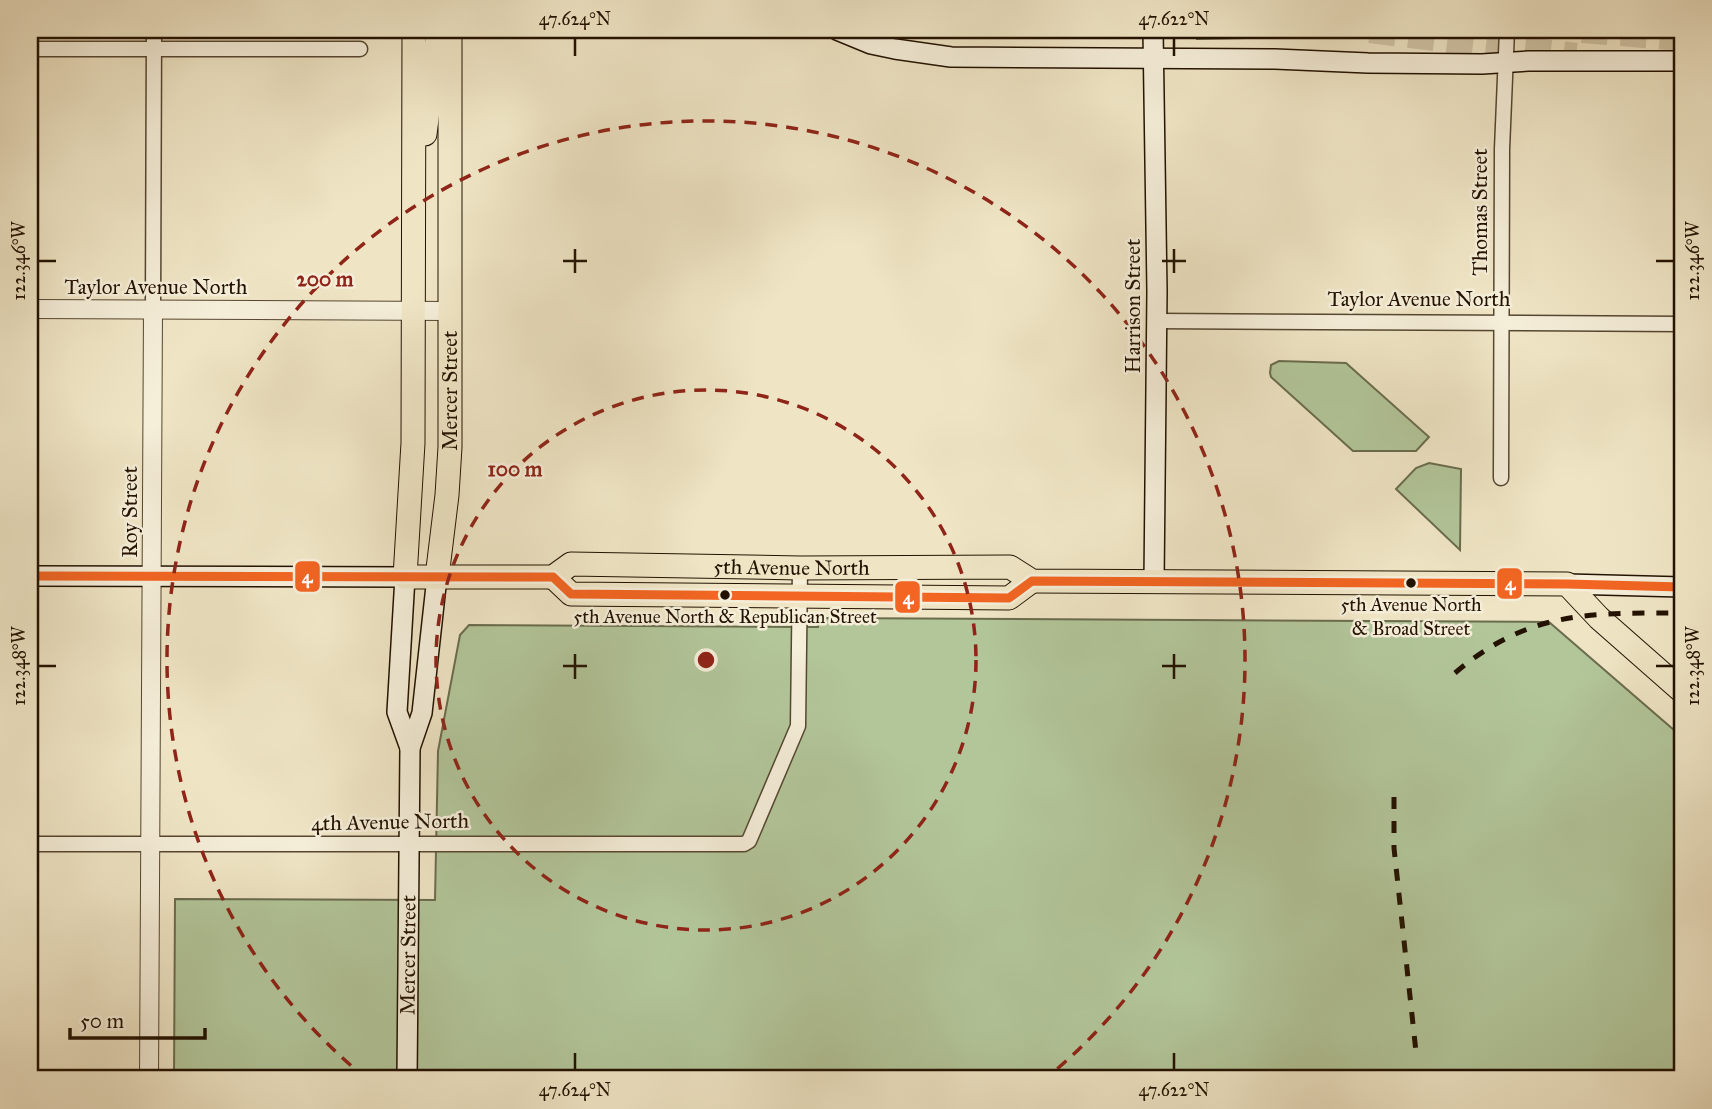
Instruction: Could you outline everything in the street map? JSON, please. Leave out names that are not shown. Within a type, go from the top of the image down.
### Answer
[{"type":"main road","name":"Mercer Street","points":[[410,748],[397,712],[413,443],[414,30]]},
{"type":"main road","points":[[413,186],[425,136],[437,51],[437,30]]},
{"type":"main road","name":"Mercer Street","points":[[407,1079],[410,748],[422,713],[450,447],[450,30]]},
{"type":"main road","points":[[837,30],[872,44],[951,57],[1275,59],[1394,63],[1682,61]]},
{"type":"main road","name":"Harrison Street","points":[[1153,30],[1156,321],[1154,582]]},
{"type":"main road","name":"5th Avenue North","points":[[30,576],[553,578],[572,564],[800,568],[1010,567],[1032,581],[1682,587]]},
{"type":"main road","name":"5th Avenue North","points":[[553,578],[572,594],[1009,598],[1032,581]]},
{"type":"main road","points":[[1567,584],[1599,618],[1682,691]]},
{"type":"street","name":"Roy Street","points":[[149,1079],[154,30]]},
{"type":"street","name":"Thomas Street","points":[[1501,478],[1502,149],[1507,30]]},
{"type":"street","points":[[30,49],[360,49]]},
{"type":"street","name":"Taylor Avenue North","points":[[30,309],[450,311]]},
{"type":"street","name":"Taylor Avenue North","points":[[1156,321],[1682,324]]},
{"type":"street","points":[[800,568],[800,596]]},
{"type":"street","name":"4th Avenue North","points":[[30,844],[744,844],[750,841],[798,726],[800,596]]},
{"type":"green space","points":[[1197,32],[1360,32],[1360,36],[1197,39]]},
{"type":"green space","points":[[1279,361],[1346,363],[1429,437],[1416,451],[1353,451],[1271,377],[1271,365]]},
{"type":"green space","points":[[1429,463],[1461,469],[1460,550],[1396,489],[1416,468]]},
{"type":"green space","points":[[819,618],[1549,622],[1682,737],[1682,1079],[174,1079],[175,899],[435,900],[438,751],[460,635],[469,625],[818,627]]},
{"type":"tunnel","points":[[1370,30],[1576,56]]},
{"type":"tunnel","points":[[1582,30],[1682,38]]},
{"type":"railway","points":[[1455,673],[1482,652],[1535,626],[1590,615],[1682,613]]},
{"type":"railway","points":[[1394,797],[1394,848],[1416,1052]]},
{"type":"transit line","name":"4","points":[[30,576],[553,577],[571,594],[1009,598],[1032,581],[1682,587]]},
{"type":"place","name":"5th Avenue North & Broad Street","points":[[1411,583]]},
{"type":"place","name":"5th Avenue North & Republican Street","points":[[725,595]]}]
